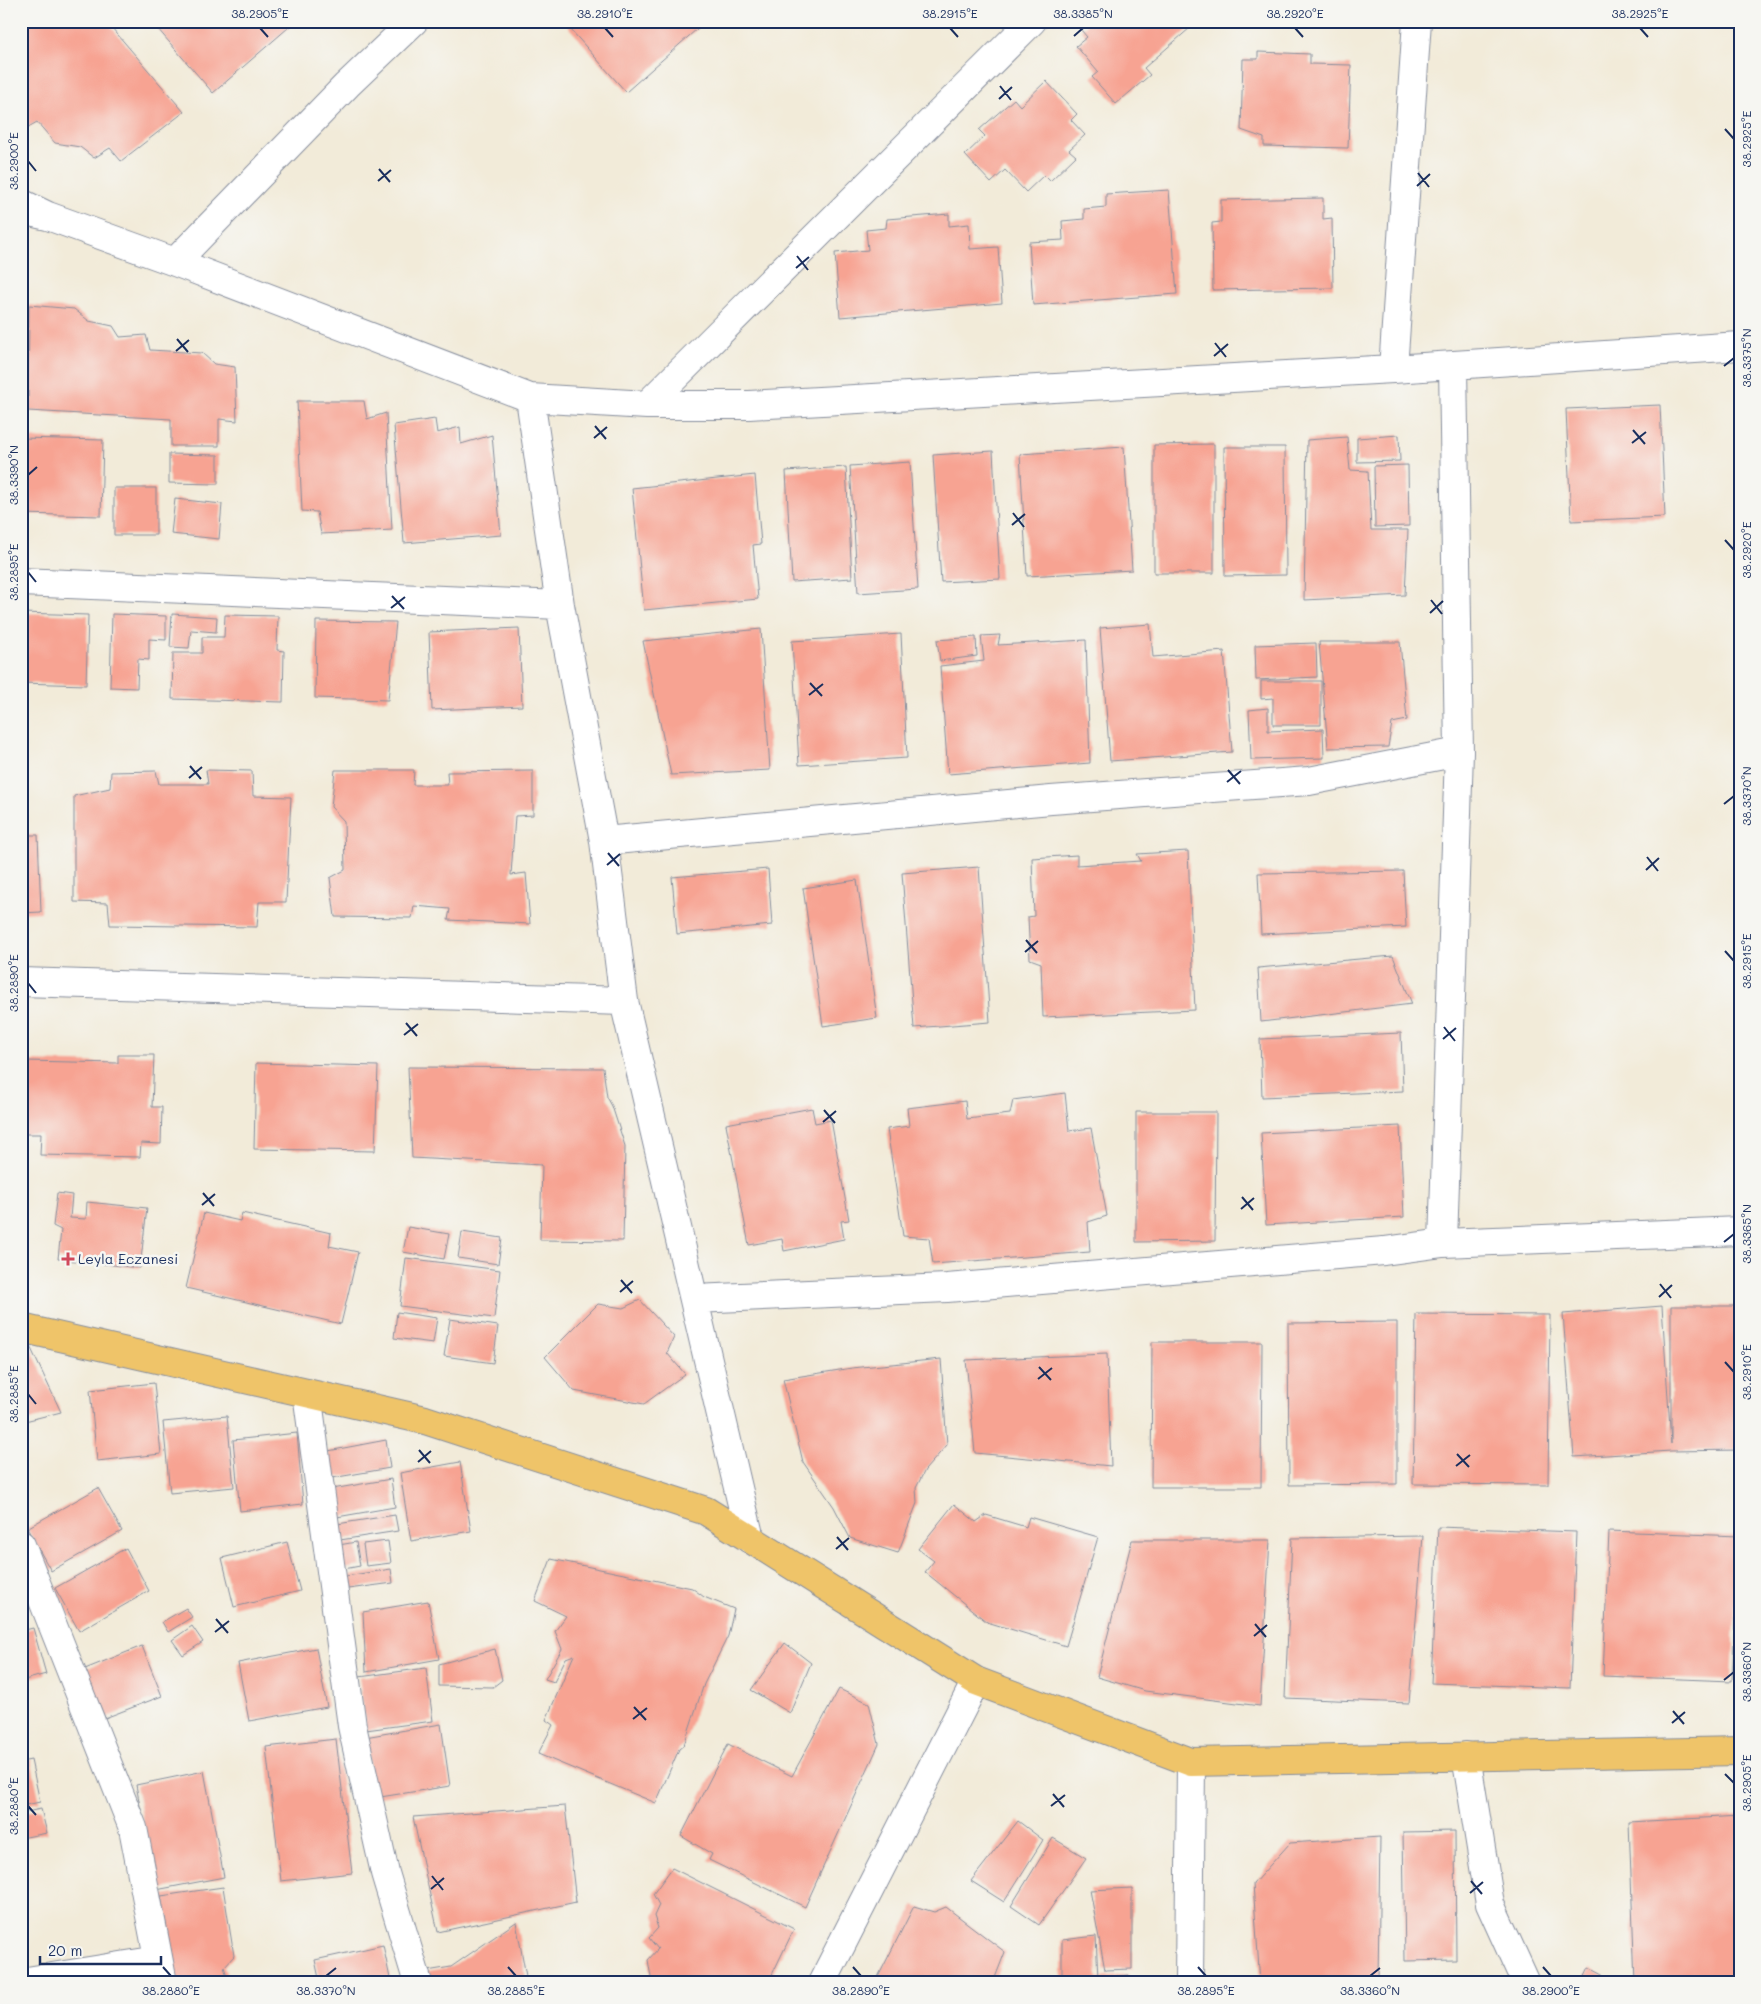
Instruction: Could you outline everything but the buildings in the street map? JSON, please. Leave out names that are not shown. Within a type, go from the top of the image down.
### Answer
[{"type":"main road","points":[[21,1328],[425,1420],[706,1511],[976,1681],[1191,1762],[1740,1751]]},
{"type":"street","points":[[176,262],[347,85],[414,21]]},
{"type":"street","points":[[647,405],[1032,21]]},
{"type":"street","points":[[1394,369],[1417,21]]},
{"type":"street","points":[[21,203],[48,216],[176,262],[530,398],[647,405],[749,406],[1394,369],[1740,346]]},
{"type":"street","points":[[21,210],[48,216]]},
{"type":"street","points":[[1443,1243],[1459,752],[1453,365]]},
{"type":"street","points":[[530,398],[560,606],[604,841],[624,1001],[750,1539]]},
{"type":"street","points":[[21,582],[560,606]]},
{"type":"street","points":[[604,841],[1051,800],[1309,781],[1459,752]]},
{"type":"street","points":[[21,982],[624,1001]]},
{"type":"street","points":[[694,1299],[947,1288],[1384,1251],[1443,1243],[1740,1231]]},
{"type":"street","points":[[307,1393],[352,1726],[385,1873],[418,1983]]},
{"type":"street","points":[[21,1545],[133,1828],[161,1971],[21,1982]]},
{"type":"street","points":[[822,1983],[976,1681]]},
{"type":"street","points":[[1466,1756],[1490,1904],[1526,1983]]},
{"type":"street","points":[[1189,1983],[1191,1762]]},
{"type":"place","name":"Leyla Eczanesi","points":[[68,1259]]}]
